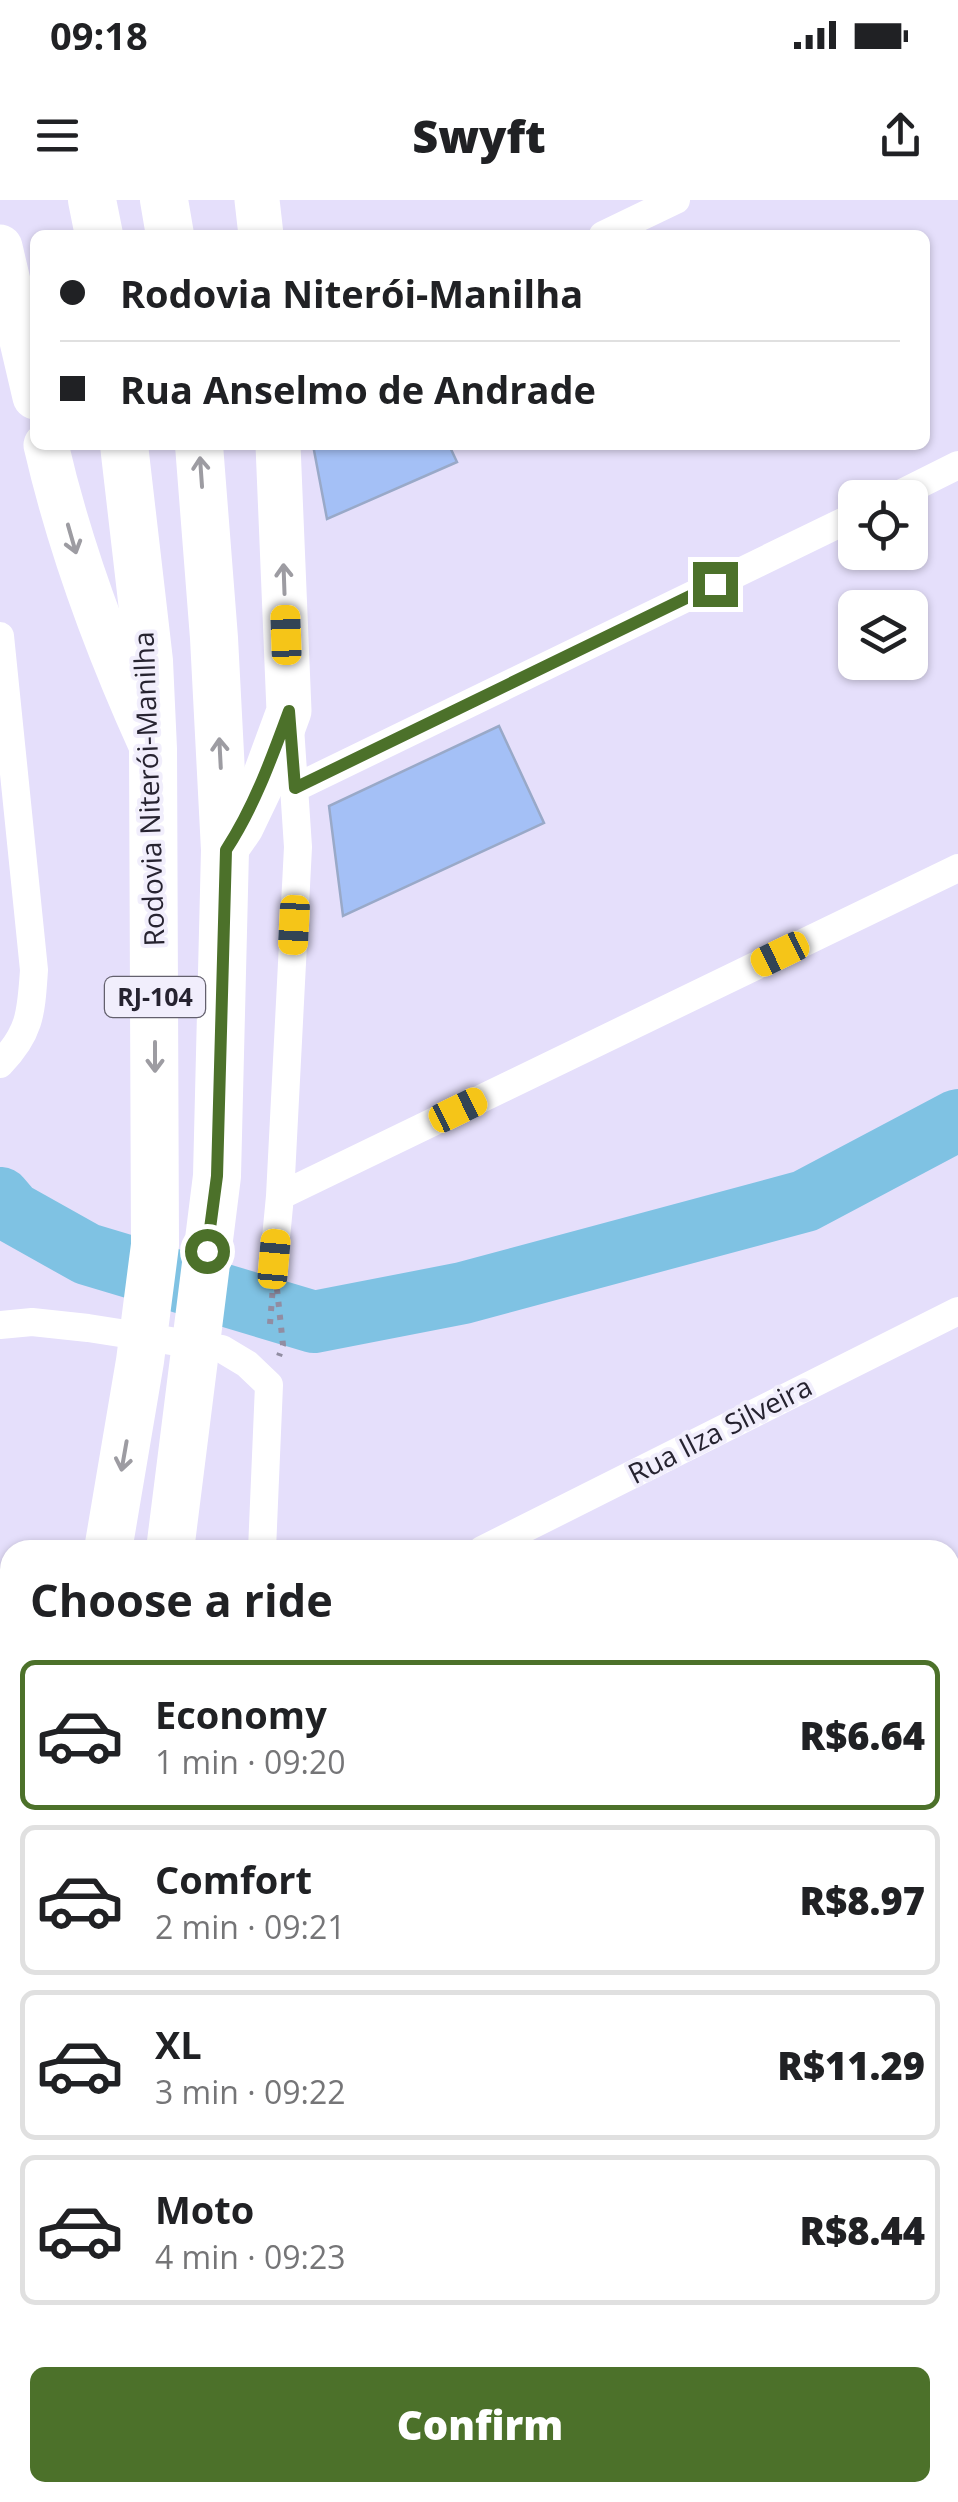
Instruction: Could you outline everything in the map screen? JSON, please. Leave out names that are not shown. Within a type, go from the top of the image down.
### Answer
[{"type":"highway","points":[[92,200],[98,230]]},
{"type":"highway","points":[[164,200],[169,230]]},
{"type":"highway","name":"Rodovia Niterói-Manilha","points":[[110,1540],[155,1245],[153,749],[149,660],[125,450]]},
{"type":"highway","name":"RJ-104","points":[[171,1540],[217,1176],[226,850],[199,450]]},
{"type":"main road","points":[[258,200],[261,230]]},
{"type":"main road","points":[[0,247],[30,376]]},
{"type":"main road","points":[[47,450],[81,572],[120,676],[153,749]]},
{"type":"main road","points":[[226,850],[264,779],[289,711],[278,450]]},
{"type":"street","points":[[613,230],[676,200]]},
{"type":"street","points":[[928,481],[958,466]]},
{"type":"street","points":[[295,788],[838,524]]},
{"type":"street","points":[[0,636],[34,970],[31,1016],[18,1044],[0,1064]]},
{"type":"street","points":[[274,1259],[298,847],[289,711]]},
{"type":"street","points":[[280,1196],[958,868]]},
{"type":"street","name":"Rua Ilza Silveira","points":[[502,1540],[958,1311]]},
{"type":"street","points":[[0,1325],[32,1322],[88,1328],[222,1349],[247,1364],[269,1385],[262,1540]]},
{"type":"path","points":[[274,1259],[283,1344]]},
{"type":"building","points":[[314,450],[451,450],[457,462],[327,519]]},
{"type":"building","points":[[499,726],[544,823],[343,916],[329,806]]},
{"type":"waterway","points":[[0,1198],[12,1212],[87,1254],[314,1322],[463,1293],[805,1201],[958,1120]]},
{"type":"route","points":[[207,1251],[217,1176],[226,850],[264,779],[289,711],[295,788],[715,584]]}]
